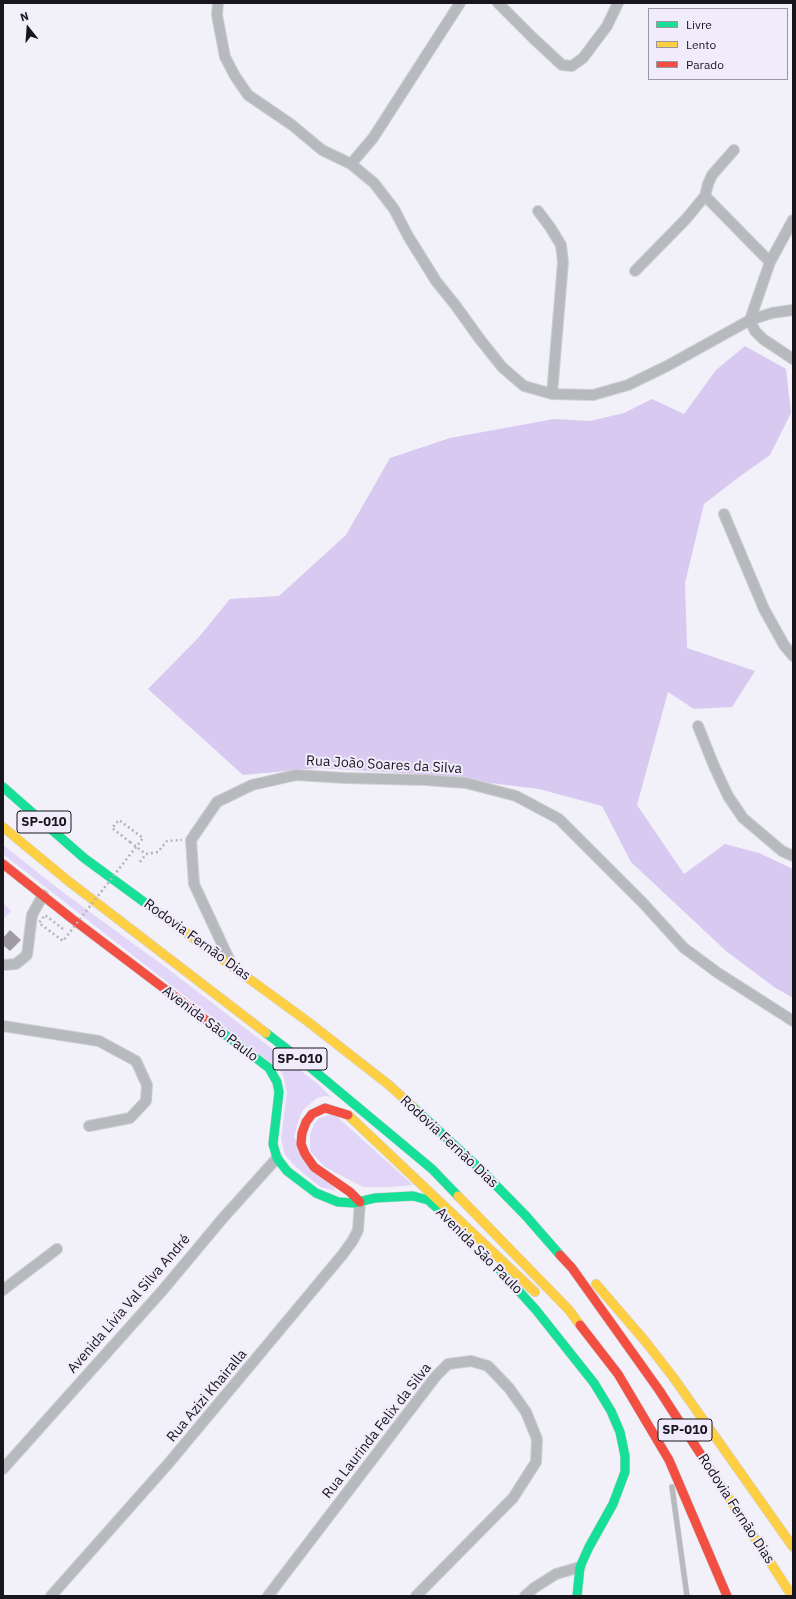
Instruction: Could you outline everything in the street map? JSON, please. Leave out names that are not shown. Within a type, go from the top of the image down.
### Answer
[{"type":"main road","name":"Rodovia Fernão Dias","points":[[3,787],[84,858],[308,1021],[389,1085],[478,1167],[526,1216],[572,1268],[659,1390],[792,1596]]},
{"type":"main road","name":"SP-010","points":[[3,827],[73,885],[305,1063],[432,1169],[569,1310],[618,1374],[669,1460],[727,1596]]},
{"type":"main road","name":"Avenida São Paulo","points":[[3,864],[71,918],[269,1068],[277,1082],[279,1092],[273,1144],[277,1158],[287,1171],[316,1193],[338,1202],[354,1204],[382,1197],[413,1196],[428,1200],[472,1240],[507,1278],[536,1310],[594,1383],[611,1412],[620,1432],[625,1456],[625,1472],[613,1504],[589,1547],[580,1567],[576,1596]]},
{"type":"main road","points":[[360,1202],[350,1192],[314,1167],[305,1154],[301,1144],[302,1132],[306,1122],[312,1114],[325,1108],[348,1115],[541,1297]]},
{"type":"main road","points":[[572,1268],[595,1284],[645,1341],[677,1383],[793,1547]]},
{"type":"main road","points":[[552,1308],[569,1310]]},
{"type":"street","points":[[218,3],[217,15],[225,57],[235,76],[248,95],[292,125],[322,150],[351,164],[374,183],[394,209],[408,236],[436,281],[502,367],[524,386],[552,394],[593,395],[628,385],[667,366],[750,320],[772,313],[793,310]]},
{"type":"street","points":[[351,164],[373,138],[460,3]]},
{"type":"street","points":[[498,3],[562,65],[572,66],[583,58],[607,26],[618,3]]},
{"type":"street","points":[[635,271],[686,219],[705,196],[712,175],[734,150]]},
{"type":"street","points":[[705,196],[770,262]]},
{"type":"street","points":[[538,211],[561,245],[563,262],[552,394]]},
{"type":"street","points":[[793,220],[770,262],[750,320],[755,331],[763,339],[793,359]]},
{"type":"street","points":[[724,514],[764,609],[784,645],[793,656]]},
{"type":"street","points":[[698,726],[728,796],[742,818],[782,851],[793,856]]},
{"type":"street","name":"Rua João Soares da Silva","points":[[192,840],[217,802],[252,784],[296,774],[345,778],[425,780],[466,784],[516,796],[559,819],[643,903],[684,948],[718,973],[793,1021]]},
{"type":"street","points":[[192,840],[194,884],[232,965]]},
{"type":"street","points":[[3,965],[16,964],[27,955],[32,915],[43,895]]},
{"type":"street","points":[[3,1026],[99,1041],[136,1061],[147,1085],[146,1101],[130,1118],[88,1126]]},
{"type":"street","name":"Avenida Lívia Val Silva André","points":[[3,1469],[162,1291],[223,1218],[277,1158]]},
{"type":"street","name":"Rua Azizi Khairalla","points":[[51,1596],[168,1464],[343,1254],[358,1230],[360,1202]]},
{"type":"street","points":[[3,1290],[57,1249]]},
{"type":"street","name":"Rua Laurinda Felix da Silva","points":[[268,1596],[436,1376],[448,1364],[471,1361],[488,1366],[509,1388],[526,1412],[537,1440],[536,1462],[513,1498],[416,1596]]},
{"type":"street","points":[[525,1596],[534,1588],[556,1574],[580,1567]]},
{"type":"lane","points":[[669,1460],[687,1596]]},
{"type":"path","points":[[63,929],[44,915],[39,923],[63,941],[143,838],[119,820],[112,828],[130,842],[146,854]]},
{"type":"path","points":[[140,862],[146,854],[158,852],[167,841],[192,840]]},
{"type":"shaded area","points":[[745,346],[786,369],[791,413],[770,455],[704,504],[685,583],[687,648],[755,671],[732,707],[694,709],[668,692],[637,805],[684,874],[725,844],[759,853],[793,869],[793,998],[774,987],[726,951],[631,862],[602,806],[539,789],[418,774],[319,768],[243,775],[148,689],[199,637],[230,599],[279,596],[346,535],[390,458],[450,438],[554,419],[590,421],[624,413],[652,399],[684,414],[716,370]]},
{"type":"shaded area","points":[[3,845],[64,893],[168,969],[318,1084],[331,1097],[324,1096],[317,1098],[303,1110],[294,1137],[336,1191],[320,1187],[296,1167],[285,1155],[281,1139],[287,1092],[283,1075],[280,1070],[3,854]]},
{"type":"shaded area","points":[[3,903],[11,911],[3,919]]},
{"type":"shaded area","points":[[334,1114],[413,1185],[363,1187],[325,1167],[310,1151],[310,1135],[314,1124],[319,1118]]},
{"type":"building","points":[[10,930],[21,940],[10,951],[3,945],[3,938]]},
{"type":"traffic: fast","points":[[3,787],[84,858],[163,916]]},
{"type":"traffic: fast","points":[[219,1030],[269,1068],[277,1082],[279,1092],[273,1144],[277,1158],[287,1171],[316,1193],[338,1202],[354,1203],[375,1198],[413,1196],[428,1200],[437,1208]]},
{"type":"traffic: fast","points":[[266,1033],[305,1063],[432,1169],[458,1196]]},
{"type":"traffic: fast","points":[[413,1107],[478,1167],[526,1216],[560,1255]]},
{"type":"traffic: fast","points":[[499,1269],[536,1310],[594,1383],[611,1411],[620,1432],[625,1456],[625,1472],[613,1504],[589,1547],[580,1567],[577,1596]]},
{"type":"traffic: slow","points":[[3,827],[67,880],[266,1033]]},
{"type":"traffic: slow","points":[[163,916],[307,1021],[389,1085],[413,1107]]},
{"type":"traffic: slow","points":[[348,1115],[535,1292]]},
{"type":"traffic: slow","points":[[458,1196],[569,1310],[580,1325]]},
{"type":"traffic: slow","points":[[596,1284],[645,1341],[673,1377],[793,1547]]},
{"type":"traffic: slow","points":[[705,1461],[792,1596]]},
{"type":"traffic: jam","points":[[3,864],[71,918],[219,1030]]},
{"type":"traffic: jam","points":[[348,1115],[325,1108],[312,1114],[306,1122],[302,1133],[301,1144],[305,1154],[314,1167],[350,1192],[360,1202]]},
{"type":"traffic: jam","points":[[560,1255],[572,1268],[659,1390],[705,1461]]},
{"type":"traffic: jam","points":[[580,1325],[618,1374],[669,1460],[727,1596]]}]
